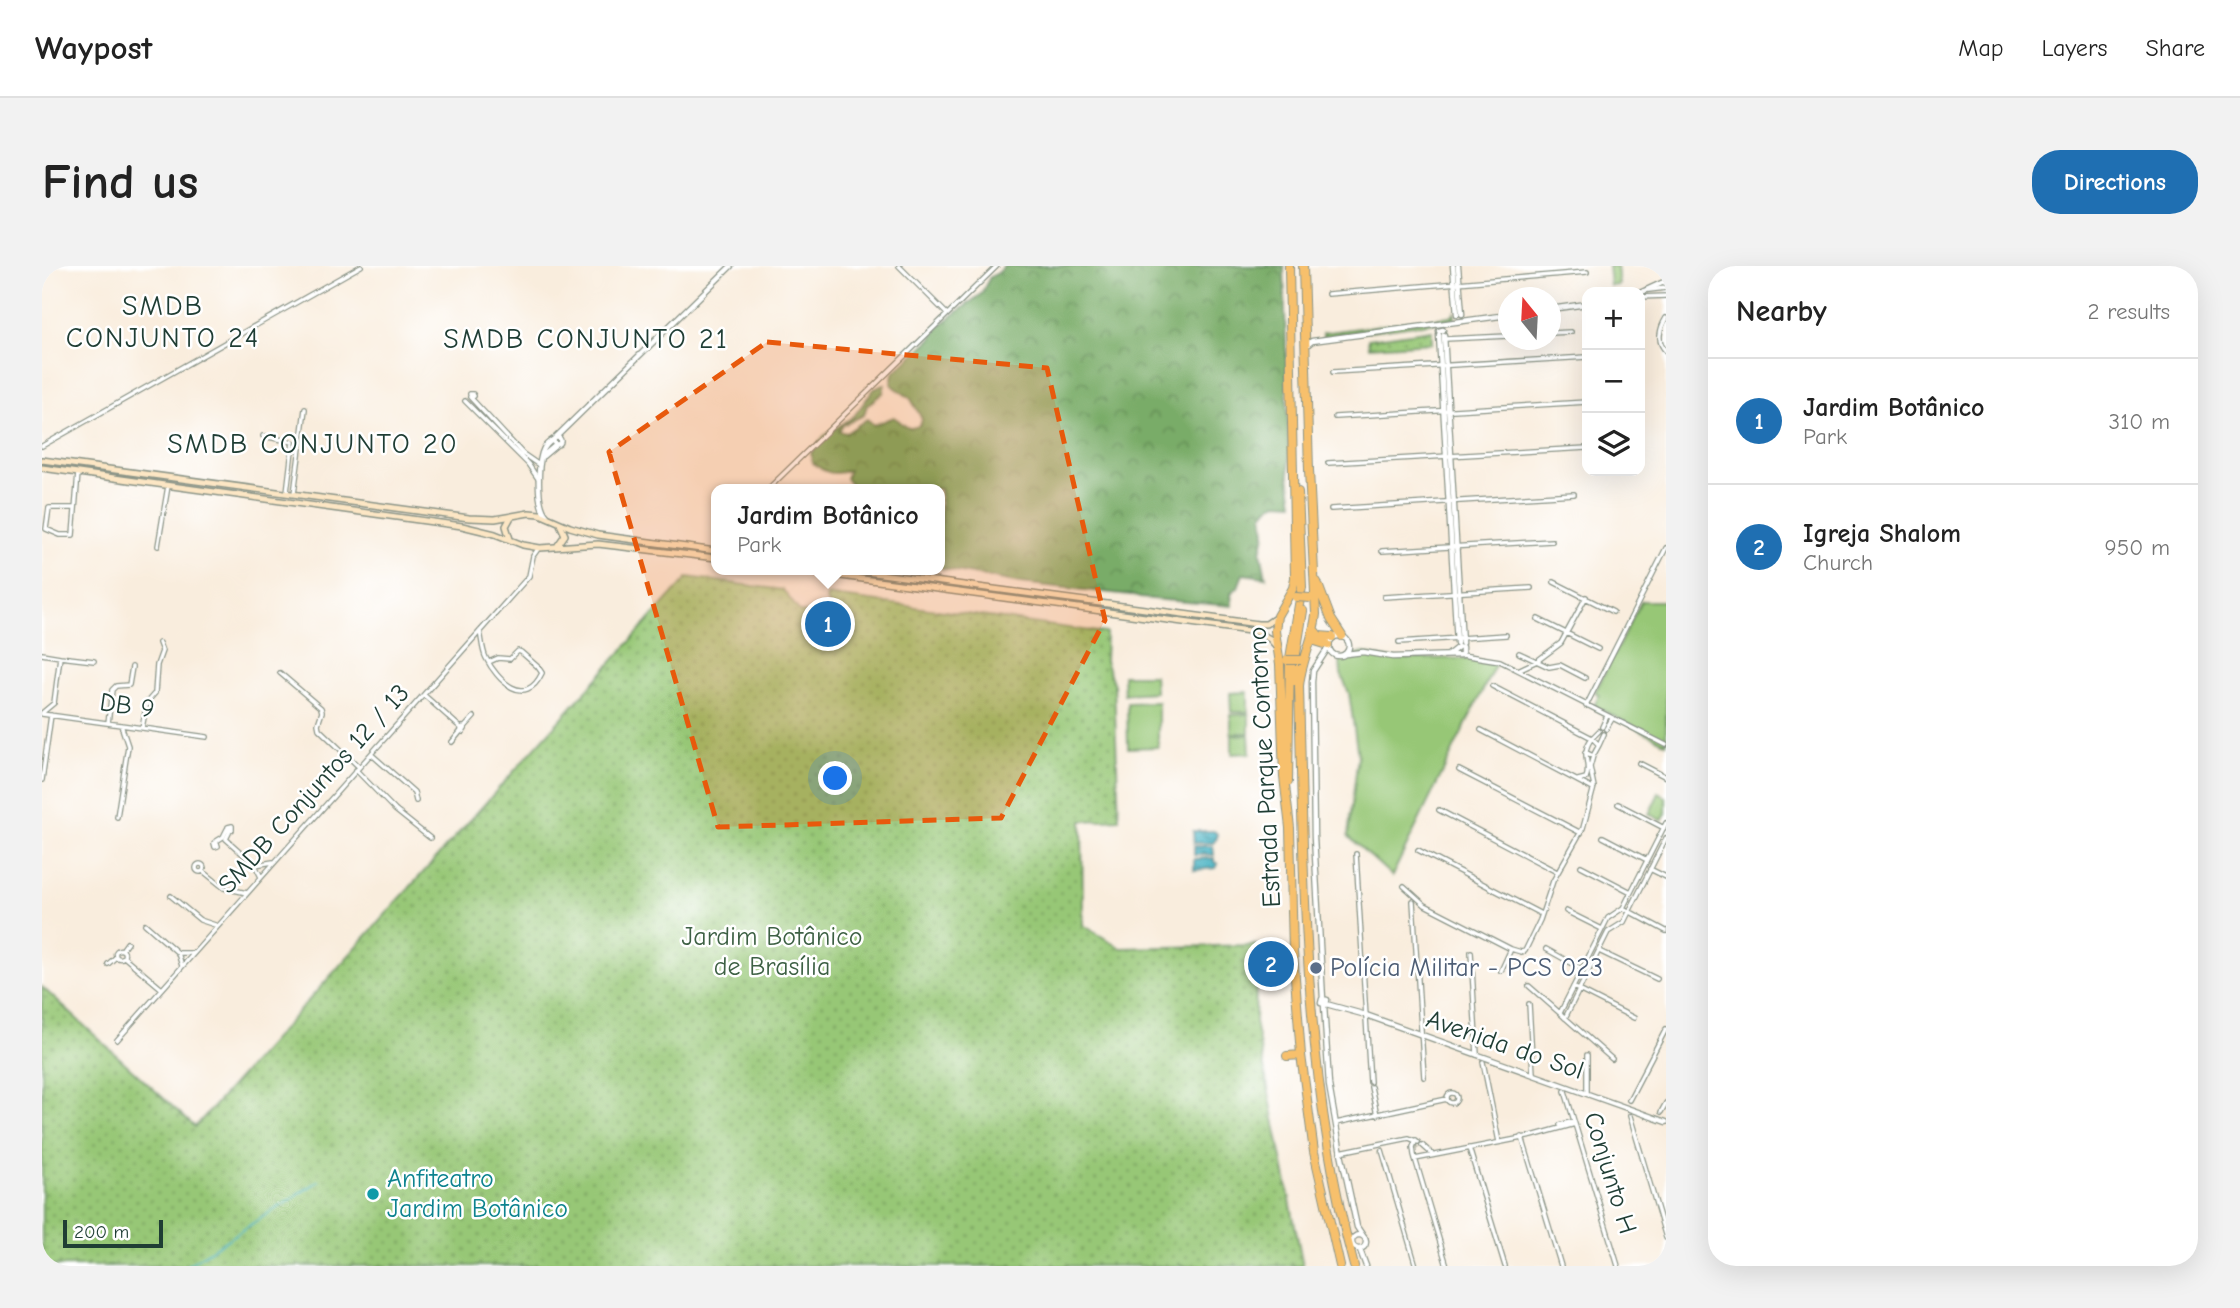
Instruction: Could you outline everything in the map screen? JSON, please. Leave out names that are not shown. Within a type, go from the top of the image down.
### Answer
[{"type":"highway","name":"Estrada Parque Contorno","points":[[1289,266],[1295,578],[1293,588],[1278,616],[1275,631],[1284,777],[1287,788],[1293,952],[1301,1055],[1314,1152],[1340,1266]]},
{"type":"highway","name":"Estrada Parque Contorno","points":[[1303,266],[1315,631],[1299,686],[1311,993],[1323,1003],[1329,1151],[1336,1185],[1360,1252],[1354,1266]]},
{"type":"highway","points":[[1302,775],[1297,750],[1294,702],[1296,654],[1307,578],[1309,458]]},
{"type":"highway","points":[[1287,788],[1290,765],[1290,659],[1299,594],[1301,530],[1294,464]]},
{"type":"highway","points":[[1313,567],[1331,619],[1346,639]]},
{"type":"highway","points":[[1287,601],[1299,594]]},
{"type":"highway","points":[[1299,594],[1313,601]]},
{"type":"highway","points":[[1315,631],[1330,643]]},
{"type":"highway","points":[[1312,642],[1330,643]]},
{"type":"highway","points":[[1278,649],[1287,660],[1295,662],[1308,653]]},
{"type":"highway","points":[[1287,1056],[1301,1055]]},
{"type":"highway","points":[[1314,1152],[1320,1155],[1329,1151]]},
{"type":"highway","points":[[1322,1186],[1329,1181],[1336,1185]]},
{"type":"main road","points":[[42,460],[469,518],[511,517],[529,513],[598,535],[711,550]]},
{"type":"main road","points":[[87,475],[89,466]]},
{"type":"main road","points":[[42,468],[462,526],[540,548],[598,544],[711,557]]},
{"type":"main road","points":[[510,539],[506,526],[511,517]]},
{"type":"main road","points":[[558,545],[565,535],[560,523]]},
{"type":"main road","points":[[833,575],[1257,632],[1270,639],[1278,649]]},
{"type":"main road","points":[[888,575],[1258,624],[1266,624],[1278,616]]},
{"type":"main road","points":[[1082,609],[1083,601]]},
{"type":"main road","points":[[1089,610],[1090,602]]},
{"type":"street","points":[[42,446],[361,266]]},
{"type":"street","points":[[529,513],[537,508],[539,501],[541,463],[566,427],[732,266]]},
{"type":"street","points":[[900,266],[947,314]]},
{"type":"street","points":[[773,484],[997,266]]},
{"type":"street","points":[[1456,266],[1460,316]]},
{"type":"street","points":[[1328,294],[1587,272]]},
{"type":"street","points":[[1647,290],[1666,281]]},
{"type":"street","points":[[1647,290],[1666,288]]},
{"type":"street","points":[[1645,295],[1666,296]]},
{"type":"street","points":[[1561,308],[1582,305]]},
{"type":"street","points":[[1441,332],[1460,316],[1498,315]]},
{"type":"street","points":[[1666,318],[1660,328],[1660,335],[1662,347],[1666,351]]},
{"type":"street","points":[[1307,342],[1441,332],[1498,335]]},
{"type":"street","points":[[1441,332],[1462,655]]},
{"type":"street","points":[[1561,332],[1571,332]]},
{"type":"street","points":[[1334,372],[1582,357]]},
{"type":"street","points":[[472,396],[474,402],[523,454],[541,463]]},
{"type":"street","points":[[465,401],[528,464],[540,482]]},
{"type":"street","points":[[1335,417],[1582,402]]},
{"type":"street","points":[[294,494],[305,409]]},
{"type":"street","points":[[263,436],[293,442],[286,494]]},
{"type":"street","points":[[1328,463],[1582,448]]},
{"type":"street","points":[[74,508],[49,508],[46,529],[60,536],[71,536],[78,473]]},
{"type":"street","points":[[158,547],[168,485]]},
{"type":"street","points":[[1331,509],[1574,494]]},
{"type":"street","points":[[539,501],[541,510],[547,517]]},
{"type":"street","points":[[1382,551],[1552,541]]},
{"type":"street","points":[[523,545],[529,552],[531,561]]},
{"type":"street","name":"SMDB Conjuntos 12 / 13","points":[[117,1040],[530,576],[531,561],[540,548]]},
{"type":"street","points":[[1586,706],[1666,548]]},
{"type":"street","points":[[1554,582],[1613,612]]},
{"type":"street","points":[[1384,597],[1531,588]]},
{"type":"street","points":[[1518,670],[1537,661],[1561,643],[1586,597]]},
{"type":"street","points":[[1538,619],[1598,649]]},
{"type":"street","points":[[480,631],[484,653],[489,662],[504,683],[515,690],[530,686],[542,673],[518,651],[510,659],[498,658],[489,662]]},
{"type":"street","points":[[1399,642],[1460,644],[1506,635]]},
{"type":"street","points":[[1323,1003],[1313,788],[1312,682],[1313,671],[1330,643],[1346,639]]},
{"type":"street","points":[[1346,639],[1363,652]]},
{"type":"street","points":[[1346,639],[1346,653]]},
{"type":"street","points":[[142,728],[147,702],[155,693],[157,665],[163,651],[159,643]]},
{"type":"street","points":[[1330,643],[1335,656]]},
{"type":"street","points":[[1448,655],[1460,644]]},
{"type":"street","points":[[1320,661],[1346,653],[1363,652],[1393,657],[1462,655],[1495,659],[1666,745]]},
{"type":"street","points":[[1519,653],[1552,667],[1560,665],[1585,678]]},
{"type":"street","points":[[42,654],[94,661]]},
{"type":"street","points":[[42,714],[54,703],[60,657]]},
{"type":"street","points":[[108,723],[112,690],[116,686],[129,685],[132,667]]},
{"type":"street","points":[[280,673],[321,708],[319,729],[400,816],[430,838]]},
{"type":"street","points":[[1492,686],[1592,738],[1599,746]]},
{"type":"street","points":[[424,695],[462,729]]},
{"type":"street","name":"DB 9","points":[[42,714],[207,737]]},
{"type":"street","points":[[42,780],[51,715]]},
{"type":"street","points":[[1404,887],[1425,905],[1511,949],[1521,953],[1525,951],[1557,872],[1581,833],[1592,788],[1590,767],[1607,716]]},
{"type":"street","points":[[452,742],[474,717]]},
{"type":"street","points":[[1592,788],[1585,752],[1592,738],[1612,719]]},
{"type":"street","points":[[117,817],[128,746],[121,725]]},
{"type":"street","points":[[1481,730],[1592,788]]},
{"type":"street","points":[[1585,752],[1593,756]]},
{"type":"street","points":[[371,754],[414,792],[416,801]]},
{"type":"street","points":[[1639,763],[1666,777]]},
{"type":"street","points":[[1460,770],[1581,833]]},
{"type":"street","points":[[1579,780],[1588,774]]},
{"type":"street","points":[[1560,1013],[1608,918],[1623,908],[1665,826],[1618,804]]},
{"type":"street","points":[[1439,810],[1557,872]]},
{"type":"street","points":[[229,830],[226,839],[216,844],[229,830]]},
{"type":"street","points":[[1603,837],[1647,860]]},
{"type":"street","points":[[1565,1018],[1609,930],[1622,924],[1666,838]]},
{"type":"street","points":[[226,839],[255,865],[261,877]]},
{"type":"street","points":[[1656,843],[1662,846]]},
{"type":"street","points":[[1418,850],[1541,914]]},
{"type":"street","points":[[1356,854],[1370,1085],[1377,1115]]},
{"type":"street","points":[[255,865],[275,861]]},
{"type":"street","points":[[1581,866],[1631,892]]},
{"type":"street","points":[[1650,869],[1666,877]]},
{"type":"street","points":[[203,871],[224,888],[247,894]]},
{"type":"street","points":[[1639,878],[1644,881]]},
{"type":"street","points":[[171,896],[200,920],[218,926]]},
{"type":"street","points":[[1413,901],[1424,1077]]},
{"type":"street","points":[[1623,908],[1666,931]]},
{"type":"street","points":[[1566,911],[1602,929]]},
{"type":"street","points":[[145,924],[178,953],[182,966]]},
{"type":"street","points":[[108,964],[116,957],[116,952],[122,950],[127,943]]},
{"type":"street","points":[[1593,947],[1657,979]]},
{"type":"street","points":[[1501,971],[1511,949]]},
{"type":"street","points":[[1545,949],[1582,969]]},
{"type":"street","points":[[122,950],[124,957],[162,989]]},
{"type":"street","points":[[1471,952],[1477,1055]]},
{"type":"street","points":[[178,953],[193,953]]},
{"type":"street","points":[[116,957],[124,957]]},
{"type":"street","points":[[1529,986],[1612,1059]]},
{"type":"street","points":[[1573,987],[1634,1018]]},
{"type":"street","name":"Avenida do Sol","points":[[1323,1003],[1664,1120]]},
{"type":"street","points":[[1529,1004],[1533,1074]]},
{"type":"street","points":[[1629,1100],[1666,1029]]},
{"type":"street","points":[[1587,1055],[1587,1094]]},
{"type":"street","points":[[1483,1062],[1499,1142]]},
{"type":"street","points":[[1325,1086],[1336,1123],[1357,1227],[1355,1235],[1366,1266]]},
{"type":"street","name":"Conjunto H","points":[[1565,1091],[1618,1266]]},
{"type":"street","points":[[1336,1123],[1447,1100]]},
{"type":"street","points":[[1661,1112],[1666,1103]]},
{"type":"street","points":[[1630,1116],[1666,1238]]},
{"type":"street","points":[[1415,1158],[1522,1137],[1574,1122]]},
{"type":"street","points":[[1522,1137],[1561,1266]]},
{"type":"street","points":[[1340,1152],[1371,1146],[1381,1149],[1406,1139],[1432,1154]]},
{"type":"street","points":[[1417,1144],[1424,1157]]},
{"type":"street","points":[[1417,1144],[1415,1158],[1447,1266]]},
{"type":"street","points":[[1469,1148],[1505,1266]]},
{"type":"street","points":[[1381,1149],[1416,1266]]},
{"type":"highlighted area","points":[[767,342],[1047,368],[1105,620],[1001,818],[718,827],[609,452]]},
{"type":"green space","points":[[1004,266],[1284,266],[1289,476],[1293,503],[1278,502],[1263,514],[1265,534],[1261,552],[1266,577],[1243,574],[1238,587],[1231,593],[1232,606],[1020,583],[945,569],[945,484],[850,484],[846,478],[849,470],[829,472],[812,462],[811,453],[824,436],[854,416],[874,389],[885,384],[883,393],[867,405],[864,415],[843,425],[839,431],[846,433],[867,419],[874,425],[894,417],[908,428],[920,425],[922,419],[911,399],[891,384],[893,373],[932,338],[939,326],[981,294],[990,277]]},
{"type":"green space","points":[[1608,266],[1617,266],[1619,285],[1610,286]]},
{"type":"green space","points":[[1455,312],[1455,319],[1452,320],[1323,337],[1323,333],[1451,316]]},
{"type":"green space","points":[[1432,330],[1432,343],[1369,347],[1368,339]]},
{"type":"green space","name":"Jardim Botânico de Brasília","points":[[688,577],[783,590],[800,612],[815,614],[826,627],[839,618],[826,601],[827,595],[1106,633],[1105,661],[1114,685],[1119,819],[1082,821],[1083,925],[1121,948],[1257,945],[1255,1022],[1303,1266],[42,1266],[42,987],[195,1127]]},
{"type":"green space","points":[[1641,601],[1666,601],[1666,743],[1594,706],[1599,695],[1595,692]]},
{"type":"green space","points":[[1364,653],[1392,659],[1459,659],[1495,665],[1392,876],[1348,836],[1358,756],[1349,693],[1341,674],[1340,661]]},
{"type":"green space","points":[[1123,675],[1154,675],[1155,692],[1124,694]]},
{"type":"green space","points":[[1248,692],[1248,712],[1231,712],[1230,693]]},
{"type":"green space","points":[[1158,702],[1158,747],[1128,748],[1127,703]]},
{"type":"green space","points":[[1249,714],[1249,733],[1231,733],[1231,715]]},
{"type":"green space","points":[[1232,735],[1249,735],[1250,753],[1232,754]]},
{"type":"green space","points":[[1659,793],[1666,797],[1666,814],[1662,821],[1649,814]]},
{"type":"water","points":[[1193,831],[1214,831],[1217,838],[1213,843],[1194,843]]},
{"type":"water","points":[[1194,846],[1213,846],[1214,855],[1194,855]]},
{"type":"water","points":[[1214,858],[1214,862],[1218,864],[1216,868],[1194,870],[1194,859]]},
{"type":"waterway","points":[[186,1266],[319,1181]]},
{"type":"tunnel","points":[[1416,1146],[1419,1150]]},
{"type":"place","name":"Jardim Botânico","points":[[828,624]]},
{"type":"place","name":"Igreja Shalom","points":[[1271,964]]},
{"type":"place","name":"Polícia Militar - PCS 023","points":[[1316,968]]},
{"type":"place","name":"Anfiteatro Jardim Botânico","points":[[373,1194]]},
{"type":"district","name":"SMDB CONJUNTO 24","points":[[163,322]]},
{"type":"district","name":"SMDB CONJUNTO 21","points":[[586,339]]},
{"type":"district","name":"SMDB CONJUNTO 20","points":[[313,444]]}]
